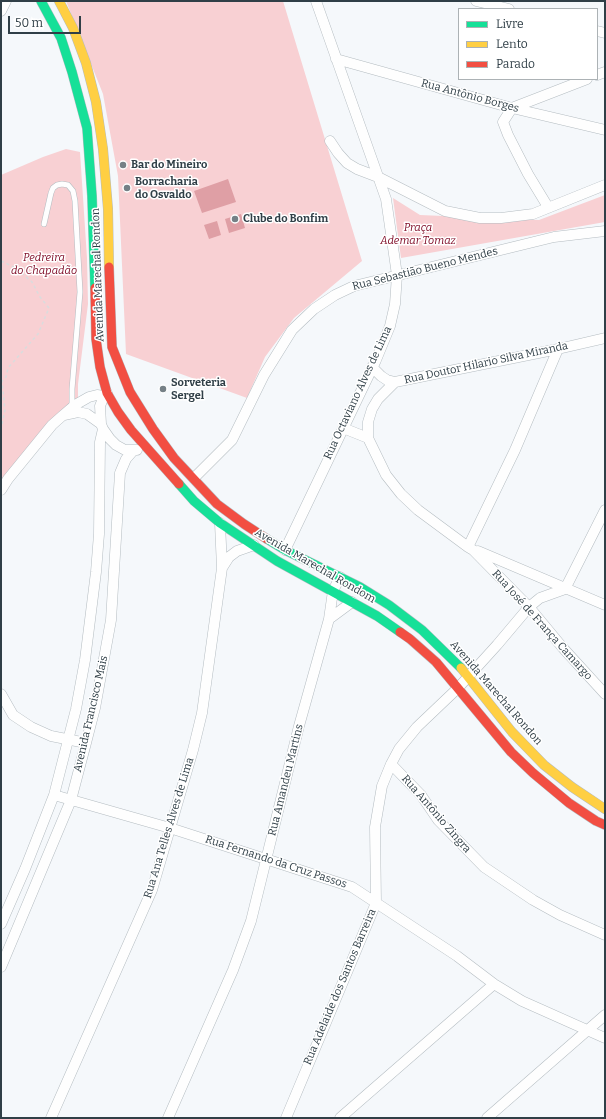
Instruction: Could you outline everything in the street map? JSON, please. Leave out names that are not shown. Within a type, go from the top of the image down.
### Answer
[{"type":"main road","name":"Avenida Marechal Rondom","points":[[42,1],[48,10],[61,38],[87,128],[92,196],[96,339],[105,395],[130,430],[194,501],[220,523],[277,561],[377,616],[410,638],[436,662],[511,752],[533,773],[569,803],[596,821],[605,825]]},
{"type":"main road","name":"Avenida Marechal Rondon","points":[[59,1],[73,28],[86,63],[96,102],[103,149],[108,209],[109,296],[112,346],[130,392],[153,429],[174,458],[217,504],[244,524],[285,550],[360,588],[403,615],[442,649],[468,677],[512,732],[544,765],[572,787],[605,809]]},
{"type":"main road","points":[[105,395],[116,389],[130,392]]},
{"type":"main road","points":[[144,446],[150,438],[153,429]]},
{"type":"street","points":[[1,11],[6,1]]},
{"type":"street","name":"Rua Octaviano Alves de Lima","points":[[285,550],[390,326],[395,304],[397,275],[386,199],[316,1]]},
{"type":"street","points":[[476,1],[505,8]]},
{"type":"street","name":"Rua Antônio Borges","points":[[336,59],[512,108],[605,130]]},
{"type":"street","points":[[548,208],[528,174],[503,122],[512,108],[584,80]]},
{"type":"street","points":[[330,141],[347,163],[358,169],[378,177],[445,211],[480,218],[501,218],[533,214],[605,185]]},
{"type":"street","name":"Rua Sebastião Bueno Mendes","points":[[194,478],[232,440],[264,375],[292,330],[314,309],[335,295],[354,286],[554,237],[605,231]]},
{"type":"street","name":"Rua Doutor Hilario Silva Miranda","points":[[372,366],[381,376],[387,380],[395,382],[605,338]]},
{"type":"street","points":[[558,349],[471,548],[605,605]]},
{"type":"street","points":[[343,428],[368,438],[368,422],[372,409],[378,399],[395,382]]},
{"type":"street","points":[[1,490],[8,479],[52,425],[72,407],[89,397],[105,395]]},
{"type":"street","name":"Avenida Francisco Mais","points":[[1,924],[25,869],[54,795],[77,702],[92,615],[100,534],[100,442],[102,427],[100,406],[105,395]]},
{"type":"street","points":[[61,417],[78,412],[87,414],[102,427],[116,445],[125,450],[133,451],[139,450],[144,446]]},
{"type":"street","name":"Rua José de França Camargo","points":[[368,438],[386,475],[401,494],[418,510],[471,548],[529,607],[563,648],[605,694]]},
{"type":"street","name":"Avenida Francisco Mais","points":[[1,967],[71,800],[95,708],[111,620],[120,473],[126,459],[133,451]]},
{"type":"street","points":[[565,589],[605,510]]},
{"type":"street","name":"Rua Ana Telles Alves de Lima","points":[[51,1118],[152,890],[193,750],[202,713],[222,568],[220,523]]},
{"type":"street","points":[[222,568],[229,556],[237,551],[254,545]]},
{"type":"street","name":"Rua Amandeu Martins","points":[[168,1118],[233,970],[251,921],[265,859],[299,726],[329,619],[333,591],[340,577]]},
{"type":"street","name":"Rua Adelaide dos Santos Barreira","points":[[286,1118],[376,902],[375,827],[382,786],[391,764],[400,749],[417,727],[458,688],[529,607],[540,598],[565,589]]},
{"type":"street","points":[[329,619],[352,602]]},
{"type":"street","points":[[1,694],[13,715],[31,727],[51,736],[86,743]]},
{"type":"street","name":"Rua Antônio Zingra","points":[[391,764],[421,795],[438,820],[484,867],[533,900],[560,915],[605,936]]},
{"type":"street","name":"Rua Fernando da Cruz Passos","points":[[54,795],[170,828],[352,887],[457,956],[494,984],[522,1001],[605,1038]]},
{"type":"street","points":[[340,1118],[494,984]]},
{"type":"street","points":[[487,1118],[605,1014]]},
{"type":"lane","points":[[44,224],[53,188],[62,184],[68,185],[73,191],[75,201],[80,292],[72,407]]},
{"type":"path","points":[[1,262],[16,268],[32,282],[40,297],[49,308],[38,334],[8,368],[6,377],[1,381],[5,410],[1,429]]},
{"type":"green space","name":"Clube do Bonfim","points":[[66,1],[283,1],[362,261],[294,318],[265,357],[247,398],[126,354],[118,176],[103,94]]},
{"type":"green space","name":"Pedreira do Chapadão","points":[[66,149],[80,152],[87,258],[88,304],[78,384],[78,399],[1,485],[1,175]]},
{"type":"green space","name":"Praça Ademar Tomaz","points":[[605,195],[605,222],[401,258],[393,198],[420,215],[539,220]]},
{"type":"shaded area","points":[[228,179],[236,202],[202,213],[194,191]]},
{"type":"shaded area","points":[[241,214],[245,228],[229,233],[225,219]]},
{"type":"shaded area","points":[[217,221],[221,235],[209,239],[204,225]]},
{"type":"traffic: fast","points":[[41,1],[61,38],[87,128],[92,196],[95,288]]},
{"type":"traffic: fast","points":[[179,484],[194,501],[220,523],[277,561],[377,616],[400,632]]},
{"type":"traffic: fast","points":[[267,539],[285,550],[360,587],[389,605],[422,630],[461,668]]},
{"type":"traffic: slow","points":[[59,1],[73,28],[86,63],[96,102],[103,149],[108,209],[109,267]]},
{"type":"traffic: slow","points":[[461,668],[512,732],[544,765],[572,787],[605,809]]},
{"type":"traffic: jam","points":[[109,267],[112,347],[130,392],[153,429],[174,458],[217,504],[267,539]]},
{"type":"traffic: jam","points":[[95,288],[96,339],[100,367],[107,393],[131,430],[179,484]]},
{"type":"traffic: jam","points":[[400,632],[436,662],[511,752],[533,773],[569,803],[596,821],[605,825]]},
{"type":"place","name":"Bar do Mineiro","points":[[123,165]]},
{"type":"place","name":"Borracharia do Osvaldo","points":[[127,188]]},
{"type":"place","name":"Clube do Bonfim","points":[[235,219]]},
{"type":"place","name":"Sorveteria Sergel","points":[[163,389]]}]
